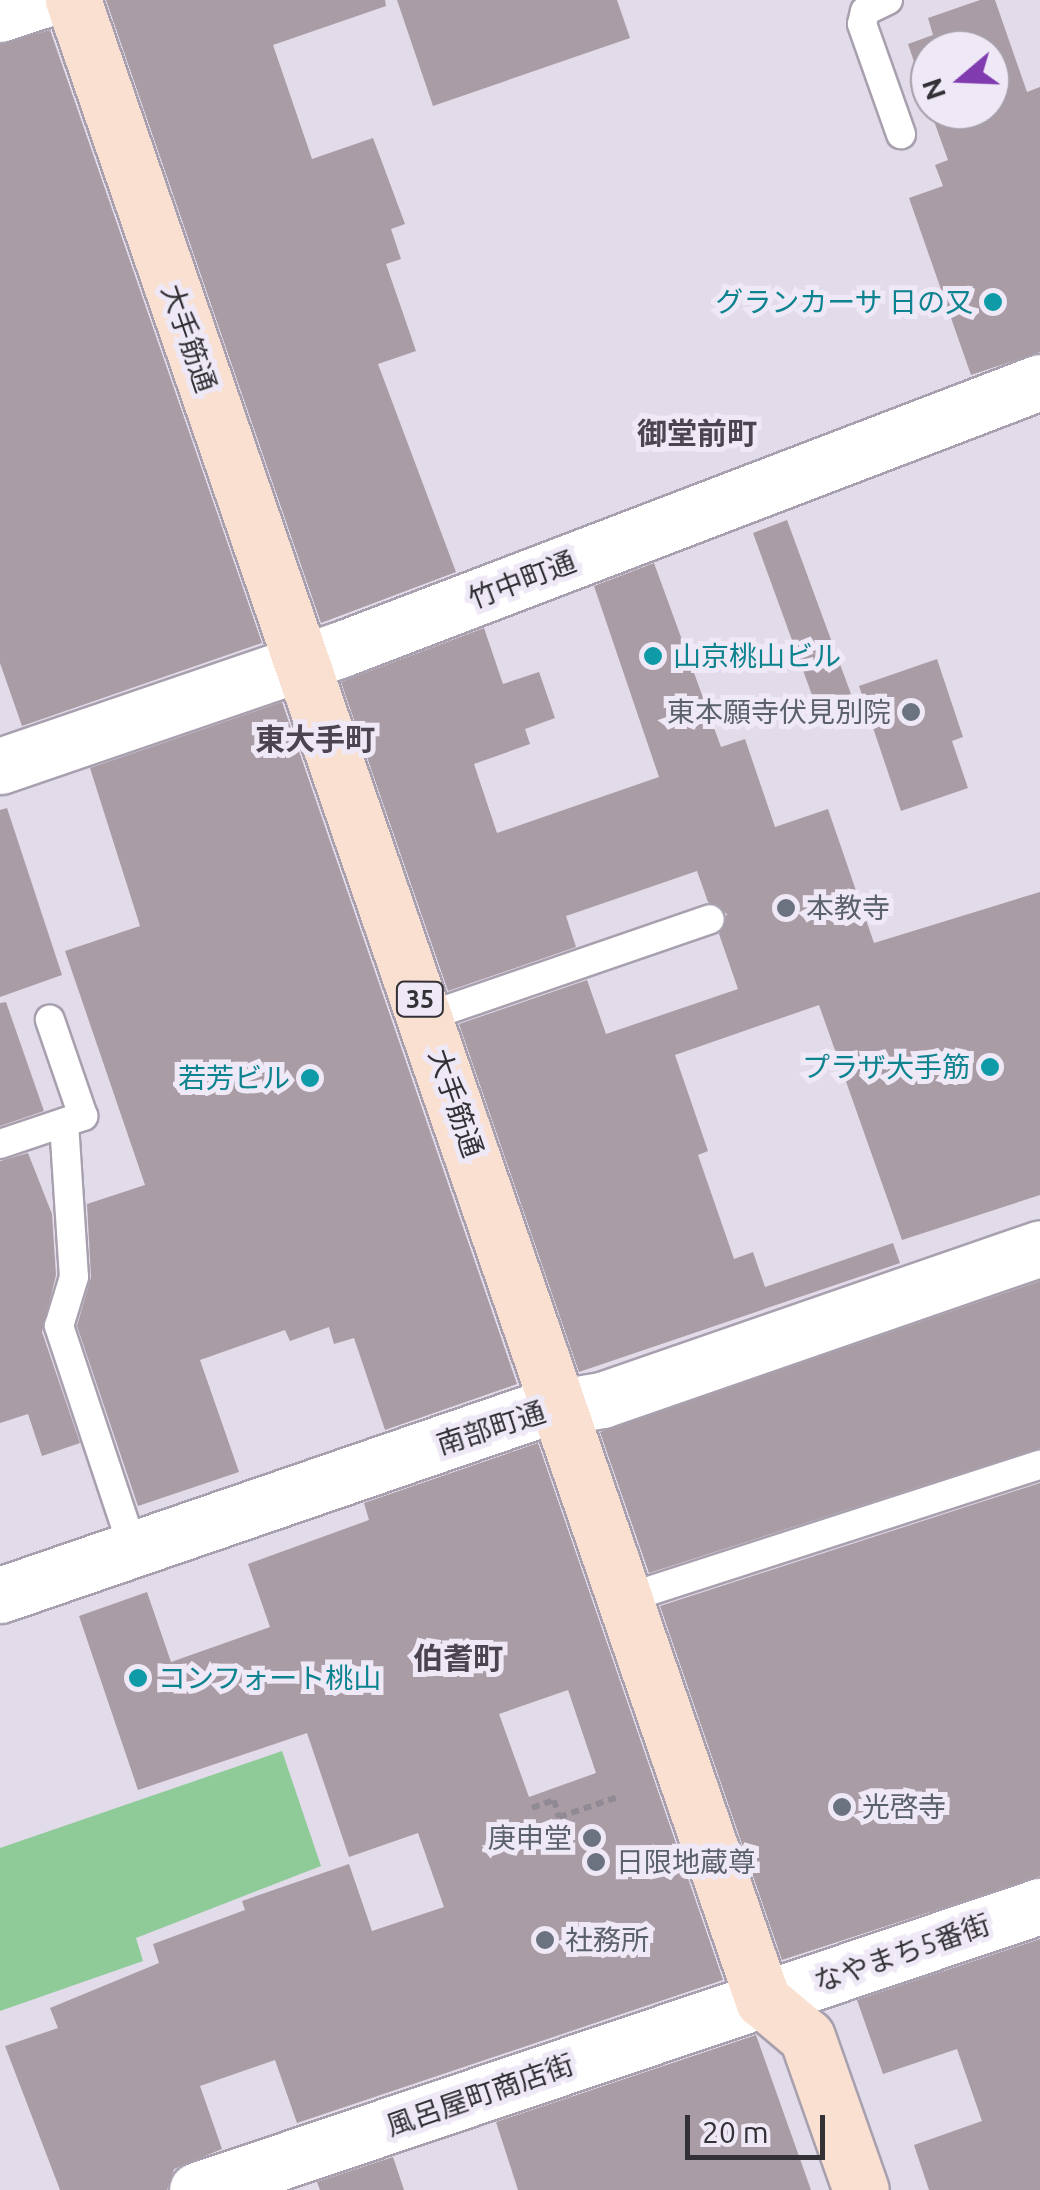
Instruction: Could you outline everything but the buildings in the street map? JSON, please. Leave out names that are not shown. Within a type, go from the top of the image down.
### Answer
[{"type":"main road","name":"大手筋通","points":[[73,0],[764,2000],[806,2037],[860,2190]]},
{"type":"street","points":[[0,14],[42,0]]},
{"type":"street","name":"竹中町通","points":[[0,766],[301,664],[1040,382]]},
{"type":"street","name":"南部町通","points":[[1,1590],[134,1551],[560,1406],[602,1400],[1040,1248]]},
{"type":"street","name":"なやまち5番街","points":[[764,2000],[1040,1906]]},
{"type":"street","name":"風呂屋町商店街","points":[[197,2190],[764,2000]]},
{"type":"lane","points":[[888,0],[865,11],[862,24],[902,134]]},
{"type":"lane","points":[[426,1017],[710,918]]},
{"type":"lane","points":[[0,1144],[83,1116],[50,1020]]},
{"type":"lane","points":[[64,1123],[74,1277],[59,1326],[134,1551]]},
{"type":"lane","points":[[624,1599],[1040,1464]]},
{"type":"path","points":[[532,1808],[554,1800],[559,1817],[622,1796]]},
{"type":"green space","points":[[282,1751],[321,1866],[136,1938],[143,1961],[0,2011],[0,1848]]},
{"type":"place","name":"グランカーサ 日の又","points":[[993,302]]},
{"type":"place","name":"山京桃山ビル","points":[[653,656]]},
{"type":"place","name":"東本願寺伏見別院","points":[[911,712]]},
{"type":"place","name":"本教寺","points":[[786,908]]},
{"type":"place","name":"プラザ大手筋","points":[[990,1067]]},
{"type":"place","name":"若芳ビル","points":[[310,1078]]},
{"type":"place","name":"コンフォート桃山","points":[[138,1678]]},
{"type":"place","name":"光啓寺","points":[[842,1807]]},
{"type":"place","name":"庚申堂","points":[[592,1838]]},
{"type":"place","name":"日限地蔵尊","points":[[596,1862]]},
{"type":"place","name":"社務所","points":[[545,1940]]},
{"type":"district","name":"御堂前町","points":[[697,433]]},
{"type":"district","name":"東大手町","points":[[315,739]]},
{"type":"district","name":"伯耆町","points":[[458,1658]]}]
